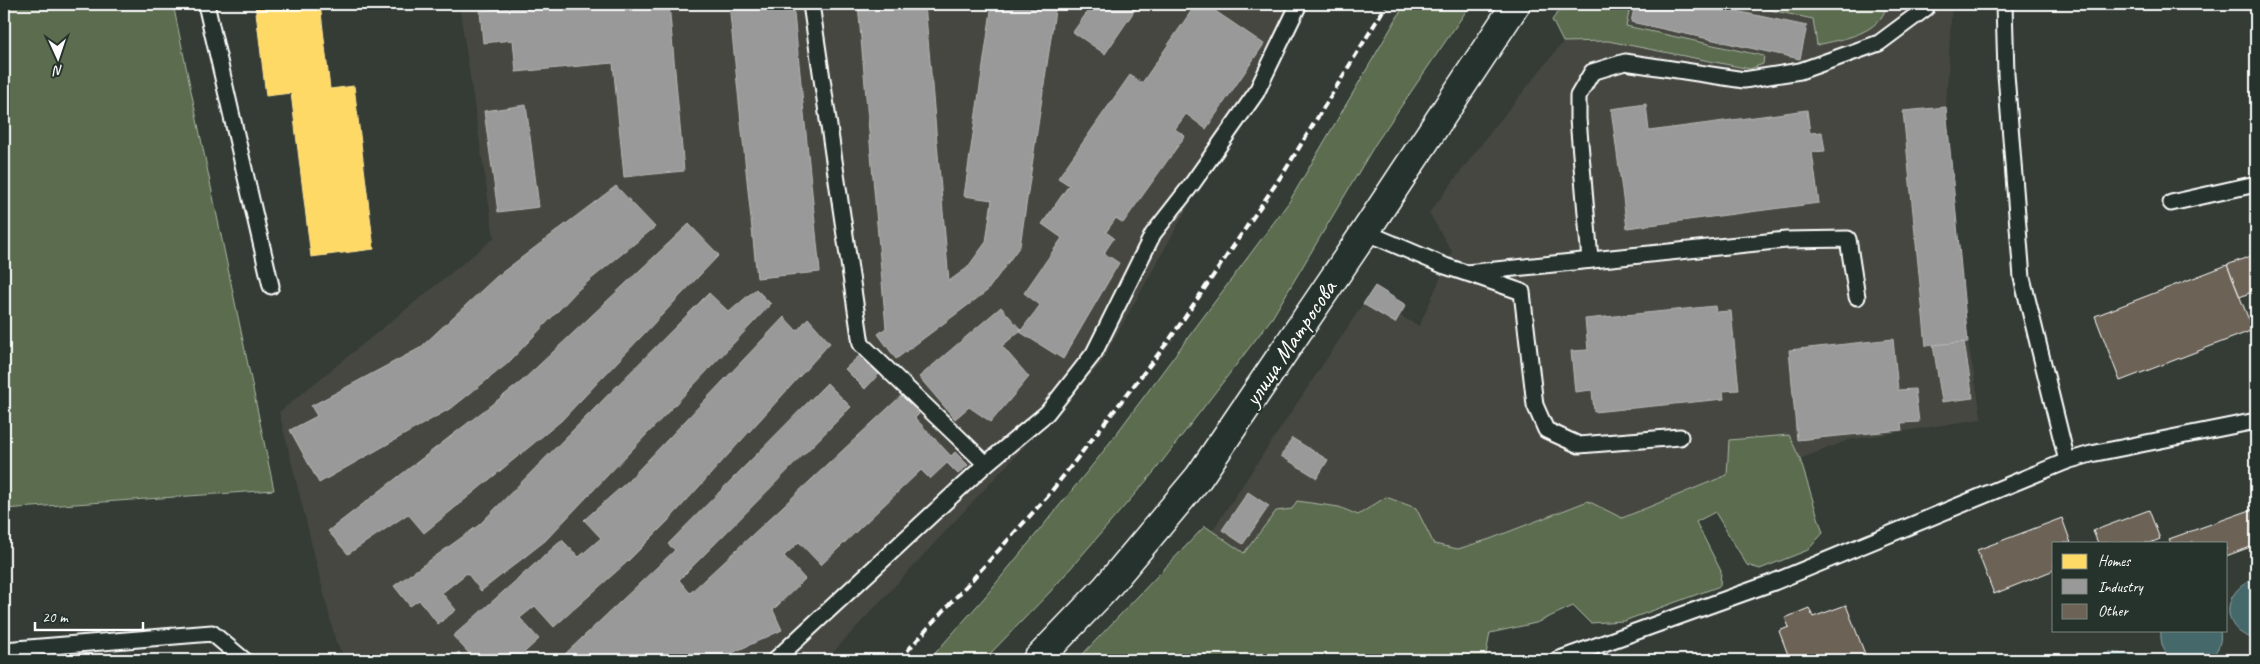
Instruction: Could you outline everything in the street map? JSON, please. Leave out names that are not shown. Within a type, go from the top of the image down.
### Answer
[{"type":"main road","name":"улица Матросова","points":[[1037,660],[1106,588],[1199,477],[1366,232],[1516,4]]},
{"type":"lane","points":[[206,4],[272,286]]},
{"type":"lane","points":[[811,4],[861,344],[986,464]]},
{"type":"lane","points":[[775,660],[986,464],[1047,413],[1094,353],[1153,234],[1192,184],[1256,93],[1299,4]]},
{"type":"lane","points":[[2004,4],[2006,74],[2022,278],[2067,462]]},
{"type":"lane","points":[[1590,260],[1578,119],[1578,96],[1592,72],[1625,62],[1744,80],[1800,71],[1879,43],[1926,8]]},
{"type":"lane","points":[[2171,203],[2256,184]]},
{"type":"lane","points":[[1366,232],[1445,266],[1522,292],[1535,405],[1546,430],[1579,445],[1680,437]]},
{"type":"lane","points":[[1466,273],[1786,240],[1848,239],[1856,297]]},
{"type":"lane","points":[[1557,660],[1774,582],[2067,462],[2091,454],[2256,421]]},
{"type":"lane","points":[[4,650],[212,633],[244,660]]},
{"type":"shaded area","points":[[459,4],[1301,4],[1100,365],[826,660],[347,660],[336,643],[279,412],[494,238]]},
{"type":"shaded area","points":[[1594,4],[1952,4],[1946,107],[1968,341],[1982,419],[1849,440],[1800,459],[1622,518],[1469,577],[1458,549],[1425,542],[1250,568],[1184,573],[1363,304],[1394,323],[1399,315],[1419,326],[1452,252],[1429,213],[1496,125]]},
{"type":"green space","points":[[4,4],[173,4],[274,490],[4,509]]},
{"type":"green space","points":[[1405,4],[1471,4],[1376,143],[1272,318],[1154,472],[1050,592],[984,660],[929,660],[984,598],[1099,457],[1289,202]]},
{"type":"green space","points":[[1564,4],[1631,4],[1626,26],[1764,56],[1763,64],[1750,69],[1608,41],[1563,42],[1552,20]]},
{"type":"green space","points":[[1742,4],[1887,4],[1883,14],[1869,29],[1860,34],[1817,45],[1813,19]]},
{"type":"green space","points":[[1789,435],[1800,459],[1823,533],[1808,550],[1760,569],[1747,565],[1715,512],[1696,522],[1721,571],[1720,586],[1624,621],[1590,623],[1573,606],[1536,623],[1490,633],[1485,660],[1077,660],[1205,526],[1244,553],[1276,511],[1292,509],[1297,501],[1339,507],[1358,515],[1386,497],[1416,508],[1434,544],[1458,549],[1490,539],[1588,501],[1622,518],[1727,475],[1729,440]]},
{"type":"water","points":[[2252,580],[2256,580],[2256,639],[2244,635],[2236,629],[2231,621],[2229,612],[2234,594]]},
{"type":"water","points":[[2161,632],[2220,632],[2220,643],[2217,650],[2208,660],[2173,660],[2163,647]]},
{"type":"water","points":[[2110,652],[2126,654],[2135,660],[2096,660]]},
{"type":"building: Homes","points":[[255,4],[320,4],[330,89],[354,86],[374,249],[311,257],[291,93],[266,96]]},
{"type":"building: Industry","points":[[553,4],[669,4],[684,171],[624,177],[613,63],[516,72],[513,40],[483,43],[480,11]]},
{"type":"building: Industry","points":[[729,4],[793,4],[820,272],[757,278]]},
{"type":"building: Industry","points":[[858,4],[925,4],[949,281],[967,268],[986,242],[992,200],[964,196],[992,4],[1056,4],[1020,246],[987,291],[896,359],[878,334],[886,328]]},
{"type":"building: Industry","points":[[1093,4],[1139,4],[1105,54],[1073,32]]},
{"type":"building: Industry","points":[[1196,4],[1205,4],[1264,44],[1206,129],[1186,114],[1175,129],[1185,136],[1123,223],[1116,218],[1106,232],[1114,238],[1104,253],[1119,263],[1063,359],[1020,332],[1040,305],[1024,293],[1062,238],[1042,224],[1069,185],[1058,178],[1130,75],[1142,83]]},
{"type":"building: Industry","points":[[1635,4],[1703,4],[1807,26],[1800,59],[1631,22]]},
{"type":"building: Industry","points":[[1646,104],[1649,131],[1807,110],[1810,133],[1822,132],[1825,151],[1812,152],[1819,203],[1627,228],[1611,109]]},
{"type":"building: Industry","points":[[526,105],[539,207],[498,212],[484,111]]},
{"type":"building: Industry","points":[[1946,107],[1968,342],[1926,346],[1903,111]]},
{"type":"building: Industry","points":[[616,186],[655,227],[579,289],[507,364],[453,407],[319,483],[290,430],[317,416],[311,406],[420,348],[496,277]]},
{"type":"building: Industry","points":[[689,224],[719,255],[561,421],[424,533],[408,514],[348,554],[328,531],[521,382]]},
{"type":"building: Industry","points":[[1375,286],[1406,305],[1395,323],[1363,304]]},
{"type":"building: Industry","points":[[756,289],[771,304],[545,541],[481,591],[467,573],[442,593],[456,610],[438,624],[419,600],[410,606],[394,586],[479,525],[709,293],[729,312]]},
{"type":"building: Industry","points":[[1715,306],[1716,312],[1731,311],[1739,390],[1723,391],[1724,399],[1594,412],[1592,390],[1575,392],[1571,351],[1588,350],[1585,319]]},
{"type":"building: Industry","points":[[1001,307],[1021,330],[1002,346],[1029,377],[991,422],[969,407],[955,419],[919,377]]},
{"type":"building: Industry","points":[[784,317],[797,331],[808,318],[830,343],[667,522],[626,563],[554,627],[535,606],[520,618],[539,639],[516,660],[475,660],[453,636],[562,540],[579,557],[601,538],[584,520],[627,482]]},
{"type":"building: Industry","points":[[1893,339],[1898,390],[1915,389],[1919,422],[1901,423],[1902,430],[1797,440],[1789,350]]},
{"type":"building: Industry","points":[[1964,342],[1973,398],[1942,402],[1933,345]]},
{"type":"building: Industry","points":[[860,355],[879,374],[865,389],[845,369]]},
{"type":"building: Industry","points":[[827,383],[851,407],[679,580],[690,593],[902,395],[919,414],[915,418],[951,456],[955,452],[968,465],[958,474],[947,463],[930,479],[921,470],[821,565],[799,542],[784,556],[805,579],[773,610],[782,630],[717,660],[555,660],[564,655],[675,550],[668,544]]},
{"type":"building: Industry","points":[[1292,438],[1328,460],[1317,478],[1281,456]]},
{"type":"building: Industry","points":[[1248,492],[1269,506],[1243,544],[1222,530]]},
{"type":"building: Industry","points":[[459,652],[464,660],[448,660]]},
{"type":"building: Other","points":[[2256,254],[2256,290],[2240,297],[2227,265]]},
{"type":"building: Other","points":[[2227,265],[2253,330],[2120,381],[2095,316]]},
{"type":"building: Other","points":[[2256,508],[2256,545],[2228,555],[2228,542],[2170,542],[2169,539]]},
{"type":"building: Other","points":[[2149,510],[2160,539],[2152,542],[2098,542],[2093,531]]},
{"type":"building: Other","points":[[2062,518],[2071,542],[2052,542],[2052,571],[1994,594],[1977,550]]},
{"type":"building: Other","points":[[1846,605],[1865,654],[1848,660],[1790,660],[1779,631],[1789,627],[1785,618],[1809,608],[1813,617]]},
{"type":"railway","points":[[899,660],[1047,497],[1170,339],[1286,169],[1387,4]]}]
